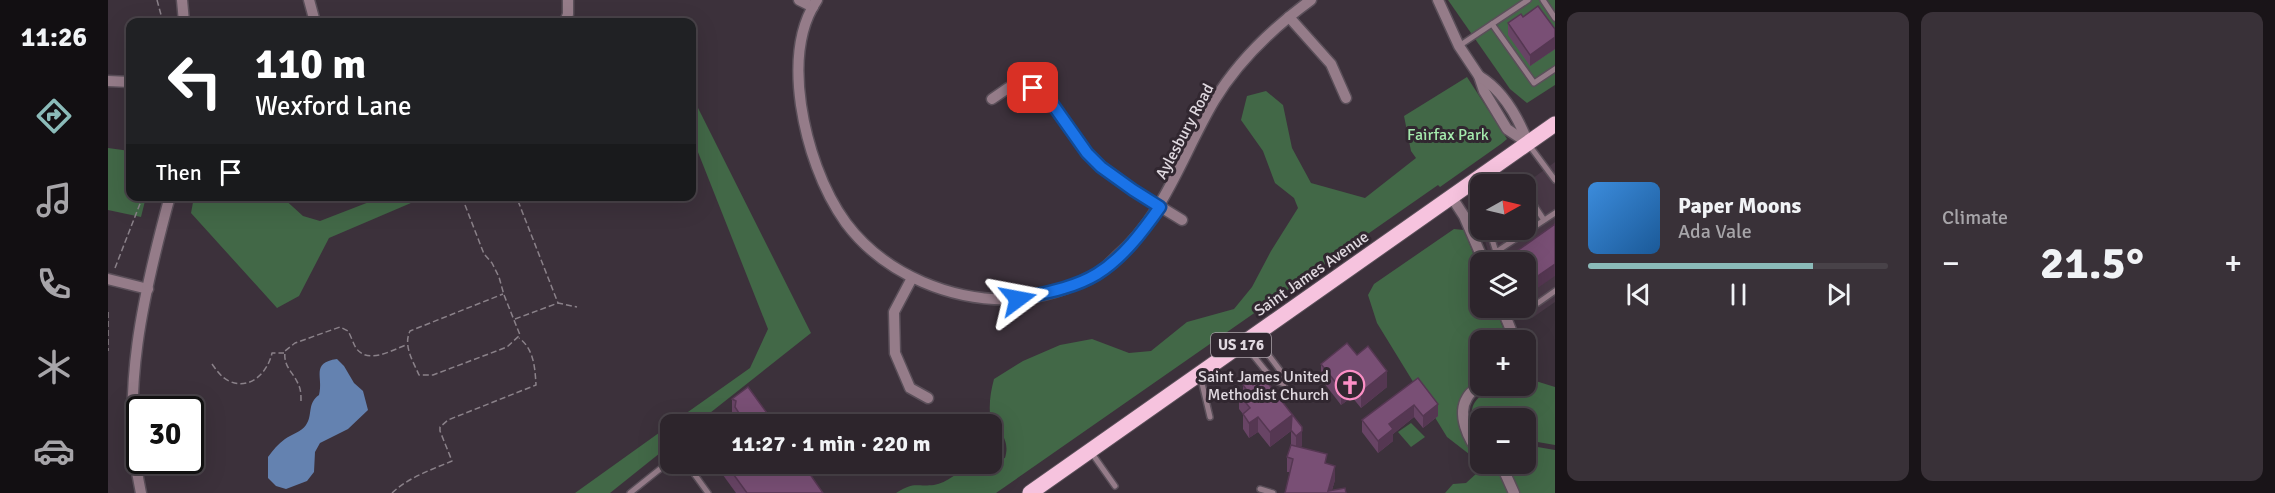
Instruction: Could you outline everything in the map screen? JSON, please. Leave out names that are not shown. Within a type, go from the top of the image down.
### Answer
[{"type":"main road","name":"Saint James Avenue","points":[[1030,493],[1555,124]]},
{"type":"street","points":[[182,0],[184,18]]},
{"type":"street","points":[[309,0],[314,18]]},
{"type":"street","points":[[566,18],[568,0]]},
{"type":"street","points":[[799,0],[815,3]]},
{"type":"street","name":"Aylesbury Road","points":[[815,3],[802,33],[798,56],[803,120],[824,183],[847,223],[876,254],[912,278],[966,296],[1018,299],[1065,288],[1098,274],[1144,229],[1160,207],[1215,99],[1240,64],[1289,17],[1311,0]]},
{"type":"street","points":[[1437,0],[1460,46],[1479,76],[1492,84],[1519,120],[1528,143]]},
{"type":"street","points":[[1289,17],[1331,64],[1346,98]]},
{"type":"street","points":[[108,81],[126,82]]},
{"type":"street","points":[[992,99],[1008,88],[1033,88],[1051,102],[1087,153],[1101,167],[1182,220]]},
{"type":"street","points":[[1451,196],[1464,216],[1480,252]]},
{"type":"street","points":[[141,493],[136,473],[133,414],[136,349],[169,201]]},
{"type":"street","points":[[912,278],[894,312],[895,352],[910,388],[928,398]]},
{"type":"street","points":[[110,279],[148,289]]},
{"type":"street","points":[[1470,395],[1465,400],[1463,412],[1465,428],[1470,436]]},
{"type":"street","points":[[1505,474],[1514,493]]},
{"type":"lane","points":[[1460,46],[1528,0]]},
{"type":"lane","points":[[1543,0],[1555,18]]},
{"type":"lane","points":[[1492,24],[1534,83],[1555,69]]},
{"type":"lane","points":[[1528,143],[1555,180]]},
{"type":"lane","points":[[1536,208],[1544,220]]},
{"type":"lane","points":[[1492,240],[1496,252],[1555,213]]},
{"type":"lane","points":[[1536,303],[1555,291]]},
{"type":"lane","points":[[1248,339],[1282,373],[1284,384],[1273,380],[1248,339]]},
{"type":"lane","points":[[1200,374],[1210,417]]},
{"type":"lane","points":[[1090,451],[1115,486]]},
{"type":"lane","points":[[630,493],[660,469]]},
{"type":"lane","points":[[694,474],[708,493]]},
{"type":"lane","points":[[1260,489],[1273,493]]},
{"type":"path","points":[[157,0],[162,18]]},
{"type":"path","points":[[110,279],[141,201]]},
{"type":"path","points":[[518,201],[558,303]]},
{"type":"path","points":[[465,205],[484,254],[500,278],[503,294],[520,335],[507,347],[433,375],[419,375],[407,345],[410,331],[503,294]]},
{"type":"path","points":[[514,319],[558,303],[577,307]]},
{"type":"path","points":[[108,312],[108,351]]},
{"type":"path","points":[[302,401],[300,387],[286,368],[285,353],[295,343],[345,327],[357,349],[367,355],[378,356],[407,345]]},
{"type":"path","points":[[392,493],[415,477],[452,461],[440,431],[440,427],[448,420],[536,386],[530,351],[518,337]]},
{"type":"path","points":[[212,364],[228,381],[243,383],[259,378],[268,366],[272,353],[285,353]]},
{"type":"shaded area","points":[[1555,162],[1555,302],[1536,315],[1536,252],[1488,252],[1485,240],[1536,240],[1536,176]]},
{"type":"green space","points":[[1448,0],[1555,0],[1555,85],[1527,103],[1510,89]]},
{"type":"green space","name":"Fairfax Park","points":[[1467,77],[1507,139],[996,493],[896,493],[911,486],[944,482],[956,474],[1002,474],[1002,458],[1005,458],[1006,443],[1002,434],[1002,414],[990,414],[991,392],[994,379],[1023,361],[1060,345],[1092,339],[1129,353],[1151,351],[1187,322],[1234,309],[1252,287],[1298,208],[1294,198],[1275,183],[1263,151],[1241,120],[1247,96],[1266,91],[1283,105],[1292,148],[1311,183],[1365,198],[1416,158],[1411,151],[1404,116]]},
{"type":"green space","points":[[696,104],[811,333],[709,414],[685,414],[750,368],[768,329],[696,147]]},
{"type":"green space","points":[[108,148],[126,150],[126,201],[145,201],[141,217],[108,210]]},
{"type":"green space","points":[[193,201],[286,201],[303,216],[320,221],[372,201],[416,201],[329,238],[299,296],[277,308],[191,213]]},
{"type":"green space","points":[[1454,229],[1464,230],[1473,252],[1470,252],[1470,318],[1499,318],[1504,330],[1470,330],[1470,387],[1464,393],[1460,409],[1463,427],[1470,431],[1470,455],[1447,437],[1377,323],[1368,295],[1374,284]]},
{"type":"green space","points":[[1536,381],[1555,387],[1555,445],[1536,442],[1536,408],[1473,408],[1480,396],[1536,396]]},
{"type":"green space","points":[[1411,423],[1425,437],[1411,447],[1398,432]]},
{"type":"green space","points":[[660,432],[660,453],[610,493],[575,493]]},
{"type":"green space","points":[[1536,447],[1555,450],[1555,493],[1445,493],[1453,484],[1466,483],[1476,474],[1536,474]]},
{"type":"water","points":[[337,359],[354,383],[363,391],[368,410],[348,429],[320,443],[315,452],[314,472],[307,481],[286,489],[276,486],[268,478],[268,457],[282,441],[306,425],[311,405],[319,395],[321,367]]},
{"type":"building","points":[[1538,6],[1555,29],[1555,37],[1530,55],[1508,23],[1521,14],[1523,17]]},
{"type":"building","points":[[1555,224],[1555,264],[1536,277],[1536,252],[1515,252],[1532,240],[1536,240],[1536,237]]},
{"type":"building","points":[[1347,343],[1357,355],[1368,346],[1387,371],[1361,392],[1352,381],[1341,389],[1321,364]]},
{"type":"building","points":[[1263,377],[1302,427],[1302,431],[1296,436],[1291,430],[1292,415],[1270,432],[1258,417],[1249,423],[1243,414],[1250,408],[1239,394],[1246,389],[1243,385],[1250,380],[1253,385]]},
{"type":"building","points":[[1418,378],[1438,404],[1423,416],[1414,405],[1389,424],[1393,429],[1378,441],[1362,420]]},
{"type":"building","points":[[748,387],[768,414],[738,414],[736,401],[732,399]]},
{"type":"building","points":[[1291,445],[1327,454],[1325,463],[1335,466],[1328,491],[1345,488],[1346,493],[1285,493],[1293,459],[1287,457]]},
{"type":"building","points":[[733,474],[810,474],[823,493],[747,493]]},
{"type":"place","name":"Saint James United Methodist Church","points":[[1350,385]]},
{"type":"route","points":[[1018,299],[1065,288],[1098,274],[1124,251],[1160,207],[1101,167],[1087,153],[1051,102],[1033,88]]}]
